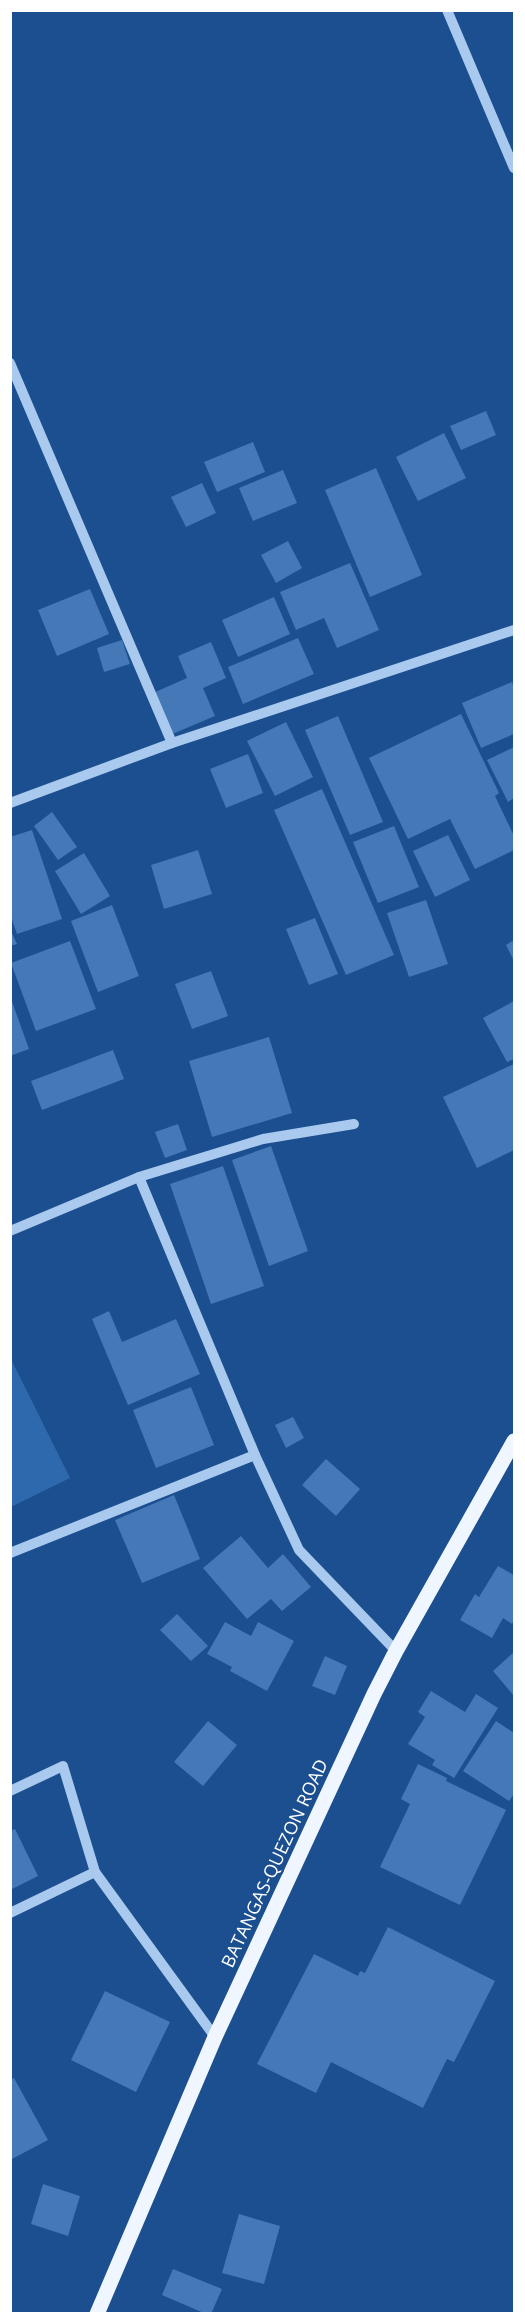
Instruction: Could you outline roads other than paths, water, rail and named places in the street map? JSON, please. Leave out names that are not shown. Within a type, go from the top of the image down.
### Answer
[{"type":"main road","name":"BATANGAS-QUEZON ROAD","points":[[97,2313],[215,2037],[332,1783],[396,1651],[514,1442]]},
{"type":"street","points":[[447,10],[514,168]]},
{"type":"street","points":[[10,363],[172,743]]},
{"type":"street","points":[[10,803],[172,743],[514,630]]},
{"type":"street","points":[[10,1231],[139,1177],[263,1139],[354,1124]]},
{"type":"street","points":[[139,1177],[255,1455],[299,1550],[396,1651]]},
{"type":"street","points":[[10,1553],[255,1455]]},
{"type":"street","points":[[10,1791],[63,1766],[94,1872],[215,2037]]},
{"type":"street","points":[[10,1913],[94,1872]]}]
